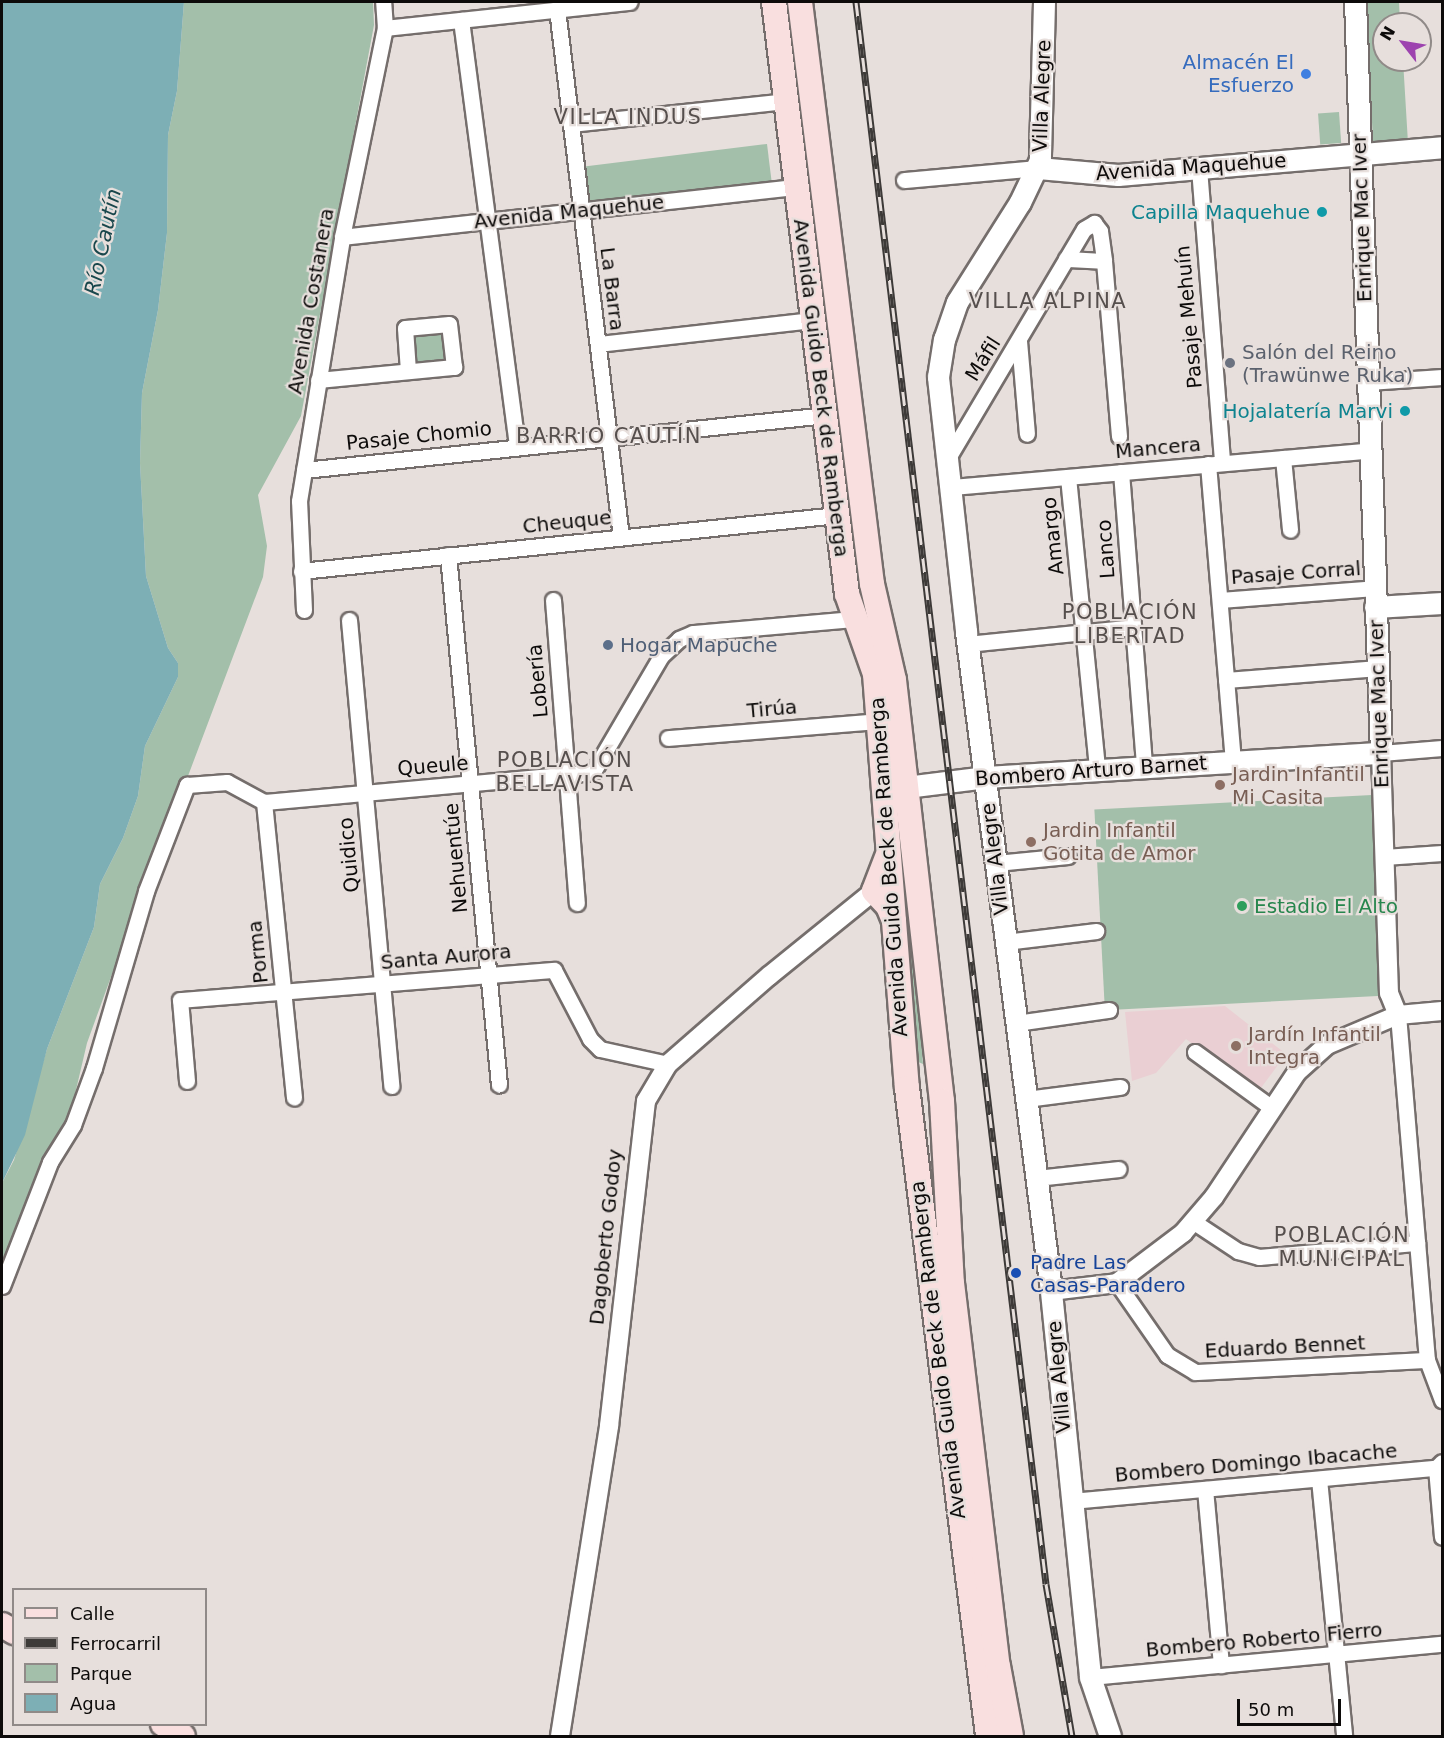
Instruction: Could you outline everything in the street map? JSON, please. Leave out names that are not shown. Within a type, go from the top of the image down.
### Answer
[{"type":"main road","name":"Avenida Guido Beck de Ramberga","points":[[774,2],[847,594],[854,618],[872,657],[879,721],[915,871],[940,1084],[952,1283],[998,1666],[1011,1737]]},
{"type":"main road","name":"Avenida Guido Beck de Ramberga","points":[[800,2],[872,584],[894,680],[894,788],[883,891],[895,926],[907,1088],[988,1737]]},
{"type":"main road","name":"Villa Alegre","points":[[1044,2],[1043,141],[1038,168],[1020,202],[965,285],[950,320],[938,377],[967,644],[1051,1291],[1090,1677],[1110,1737]]},
{"type":"main road","name":"Enrique Mac Iver","points":[[1355,2],[1381,753]]},
{"type":"main road","name":"Avenida Maquehue","points":[[1038,168],[1092,175],[1443,147]]},
{"type":"main road","points":[[796,187],[823,184]]},
{"type":"main road","points":[[837,515],[863,512]]},
{"type":"main road","points":[[1375,598],[1443,603]]},
{"type":"main road","name":"Bombero Arturo Barnet","points":[[894,788],[986,777],[1381,753]]},
{"type":"main road","points":[[907,1088],[940,1084]]},
{"type":"main road","points":[[165,1726],[183,1737]]},
{"type":"street","name":"Avenida Costanera","points":[[304,610],[299,501],[342,237],[385,28],[383,2]]},
{"type":"street","points":[[385,28],[630,2]]},
{"type":"street","name":"La Barra","points":[[557,9],[621,537]]},
{"type":"street","points":[[461,20],[517,447]]},
{"type":"street","points":[[571,124],[785,101]]},
{"type":"street","name":"Avenida Maquehue","points":[[904,180],[1038,168]]},
{"type":"street","name":"Pasaje Mehuín","points":[[1199,168],[1220,600],[1233,762]]},
{"type":"street","name":"Avenida Maquehue","points":[[342,237],[796,187]]},
{"type":"street","name":"Máfil","points":[[948,458],[1084,228],[1094,223],[1100,231],[1104,261]]},
{"type":"street","points":[[1066,259],[1104,261],[1119,436]]},
{"type":"street","points":[[598,344],[812,320]]},
{"type":"street","points":[[1018,341],[1027,434]]},
{"type":"street","points":[[318,380],[408,371]]},
{"type":"street","points":[[1368,382],[1443,377]]},
{"type":"street","name":"Pasaje Chomio","points":[[304,470],[826,415]]},
{"type":"street","name":"Mancera","points":[[951,487],[1370,450]]},
{"type":"street","points":[[1283,458],[1290,530]]},
{"type":"street","name":"Lanco","points":[[1121,472],[1144,767]]},
{"type":"street","name":"Amargo","points":[[1068,477],[1097,770]]},
{"type":"street","name":"Cheuque","points":[[301,571],[837,515]]},
{"type":"street","name":"Nehuentúe","points":[[448,555],[499,1085]]},
{"type":"street","name":"Pasaje Corral","points":[[1220,600],[1375,598]]},
{"type":"street","name":"Lobería","points":[[552,600],[577,903]]},
{"type":"street","name":"Queule","points":[[264,802],[593,772],[661,656],[679,639],[693,633],[854,618]]},
{"type":"street","name":"Quidico","points":[[349,620],[391,1086]]},
{"type":"street","points":[[967,644],[1134,627]]},
{"type":"street","points":[[1226,681],[1379,668]]},
{"type":"street","name":"Tirúa","points":[[668,738],[879,721]]},
{"type":"street","name":"Bombero Arturo Barnet","points":[[1381,753],[1443,748]]},
{"type":"street","name":"Enrique Mac Iver","points":[[1381,753],[1389,993],[1398,1015],[1427,1360],[1443,1400]]},
{"type":"street","points":[[2,1286],[50,1162],[80,1106],[146,891],[188,785],[227,782],[264,802]]},
{"type":"street","name":"Porma","points":[[264,802],[294,1097]]},
{"type":"street","points":[[1384,857],[1443,853]]},
{"type":"street","points":[[996,863],[1068,856]]},
{"type":"street","name":"Dagoberto Godoy","points":[[560,1737],[609,1426],[640,1135],[646,1101],[668,1064],[883,891],[906,887],[915,871]]},
{"type":"street","points":[[1005,942],[1096,932]]},
{"type":"street","name":"Santa Aurora","points":[[187,1081],[180,1000],[554,970],[590,1039],[600,1049],[668,1064]]},
{"type":"street","points":[[1016,1023],[1109,1010]]},
{"type":"street","points":[[1051,1291],[1117,1283],[1194,1222],[1297,1072],[1327,1045],[1398,1015],[1443,1011]]},
{"type":"street","points":[[1195,1052],[1272,1108]]},
{"type":"street","points":[[1026,1099],[1120,1087]]},
{"type":"street","points":[[1037,1178],[1119,1169]]},
{"type":"street","points":[[1194,1222],[1238,1251],[1259,1257],[1417,1243]]},
{"type":"street","name":"Eduardo Bennet","points":[[1117,1283],[1167,1355],[1196,1372],[1427,1360]]},
{"type":"street","points":[[1439,1465],[1443,1537]]},
{"type":"street","name":"Bombero Domingo Ibacache","points":[[1071,1501],[1319,1479],[1439,1465]]},
{"type":"street","points":[[1319,1479],[1344,1737]]},
{"type":"street","points":[[1205,1489],[1221,1665]]},
{"type":"street","name":"Bombero Roberto Fierro","points":[[1090,1677],[1443,1644]]},
{"type":"shaded area","name":"Jardín Infantil Integra","points":[[1225,1006],[1286,1054],[1258,1092],[1186,1039],[1156,1073],[1132,1081],[1125,1012]]},
{"type":"green space","points":[[184,2],[373,2],[374,25],[301,416],[258,495],[267,546],[263,577],[188,776],[173,806],[87,1043],[68,1124],[36,1174],[2,1266],[2,1183],[14,1160],[47,1049],[94,927],[100,884],[123,838],[138,796],[145,746],[178,677],[178,663],[168,648],[146,576],[140,463],[142,393],[158,310],[167,233],[168,135],[177,91]]},
{"type":"green space","points":[[782,2],[793,2],[807,111],[803,133],[809,179],[804,180]]},
{"type":"green space","points":[[1366,2],[1399,2],[1399,12],[1372,12],[1372,72],[1404,72],[1408,143],[1373,142]]},
{"type":"green space","points":[[1339,112],[1341,143],[1320,144],[1318,113]]},
{"type":"green space","points":[[767,144],[772,182],[587,204],[582,167]]},
{"type":"green space","points":[[807,203],[811,203],[827,290],[850,506],[847,505]]},
{"type":"green space","points":[[447,327],[451,365],[412,369],[408,331]]},
{"type":"green space","name":"Estadio El Alto","points":[[1372,795],[1383,996],[1105,1010],[1094,810]]},
{"type":"green space","points":[[908,896],[923,1064],[916,1061],[907,986],[911,963],[901,897]]},
{"type":"water","name":"Río Cautín","points":[[2,2],[184,2],[177,91],[168,135],[167,233],[158,310],[142,393],[140,463],[146,576],[168,648],[178,663],[178,677],[145,746],[138,796],[123,838],[100,884],[94,927],[47,1049],[25,1135],[2,1183]]},
{"type":"railway","points":[[856,2],[1046,1584],[1072,1736]]},
{"type":"place","name":"Almacén El Esfuerzo","points":[[1306,74]]},
{"type":"place","name":"Capilla Maquehue","points":[[1322,212]]},
{"type":"place","name":"Salón del Reino (Trawünwe Ruka)","points":[[1230,363]]},
{"type":"place","name":"Hojalatería Marvi","points":[[1405,411]]},
{"type":"place","name":"Hogar Mapuche","points":[[608,645]]},
{"type":"place","name":"Jardin Infantil Mi Casita","points":[[1220,785]]},
{"type":"place","name":"Jardin Infantil Gotita de Amor","points":[[1031,842]]},
{"type":"place","name":"Estadio El Alto","points":[[1242,906]]},
{"type":"place","name":"Jardín Infantil Integra","points":[[1236,1046]]},
{"type":"place","name":"Padre Las Casas-Paradero","points":[[1016,1273]]},
{"type":"district","name":"VILLA INDUS","points":[[628,117]]},
{"type":"district","name":"VILLA ALPINA","points":[[1048,301]]},
{"type":"district","name":"BARRIO CAUTÍN","points":[[609,436]]},
{"type":"district","name":"POBLACIÓN LIBERTAD","points":[[1130,624]]},
{"type":"district","name":"POBLACIÓN BELLAVISTA","points":[[565,772]]},
{"type":"district","name":"POBLACIÓN MUNICIPAL","points":[[1342,1247]]}]
